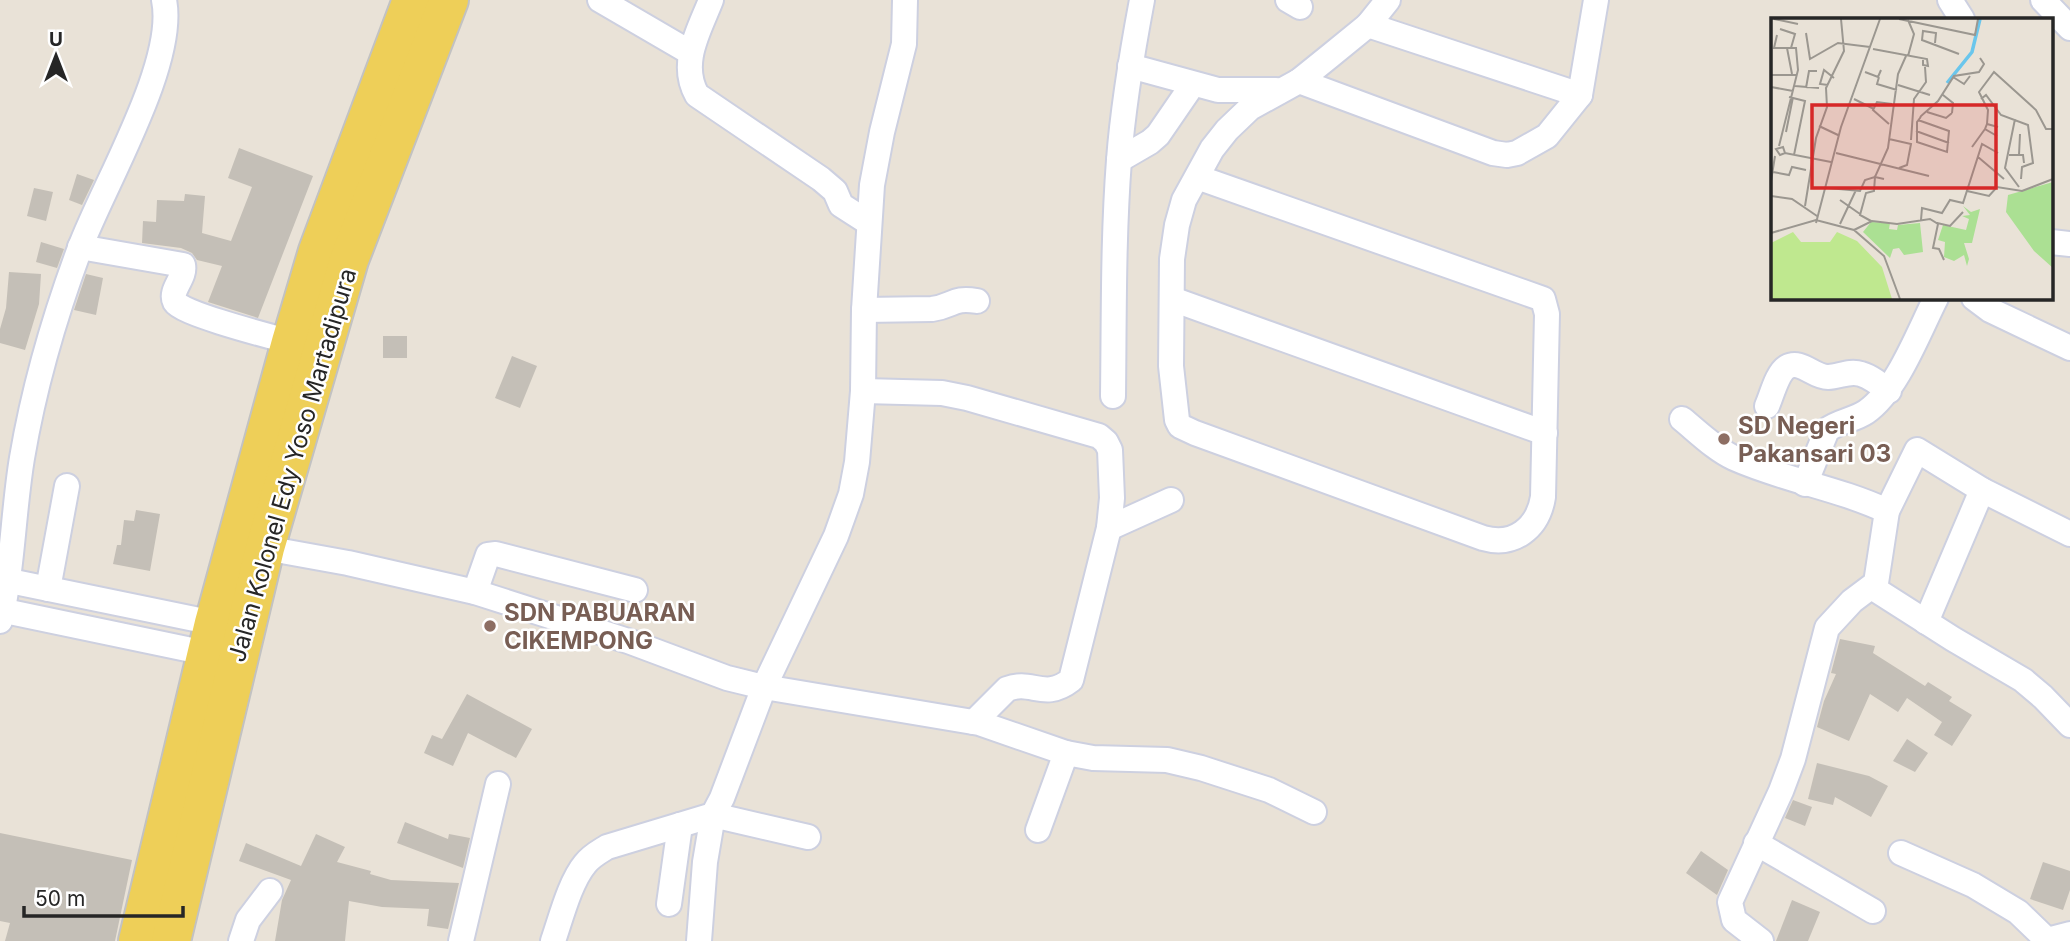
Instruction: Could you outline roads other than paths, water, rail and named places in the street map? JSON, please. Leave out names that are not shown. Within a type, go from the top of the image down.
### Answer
[{"type":"main road","name":"Jalan Kolonel Edy Yoso Martadipura","points":[[171,941],[225,641],[291,342],[318,251],[412,0]]},
{"type":"main road","name":"Jalan Kolonel Edy Yoso Martadipura","points":[[138,941],[225,641],[265,548],[349,260],[449,0]]},
{"type":"street","points":[[164,0],[164,27],[156,72],[80,247],[38,385],[22,458],[1,614],[225,641]]},
{"type":"street","points":[[600,0],[691,53]]},
{"type":"street","points":[[711,0],[691,53],[688,71],[697,95],[821,179],[835,191],[841,205],[869,223]]},
{"type":"street","points":[[699,941],[705,862],[713,815],[764,687],[836,536],[851,494],[857,462],[863,391],[864,310],[872,185],[904,44],[905,0]]},
{"type":"street","points":[[1113,396],[1114,251],[1119,160],[1130,66],[1142,0]]},
{"type":"street","points":[[1197,177],[1543,299],[1547,314],[1543,497],[1538,517],[1525,532],[1516,538],[1502,541],[1483,538],[1195,433],[1180,426],[1175,414],[1172,385],[1172,259],[1184,200],[1212,149],[1227,130],[1250,108],[1292,85],[1367,24],[1388,0]]},
{"type":"street","points":[[1130,66],[1217,90],[1248,92],[1292,85],[1493,153],[1507,155],[1527,148],[1547,136],[1580,95],[1596,0]]},
{"type":"street","points":[[1950,0],[1961,18]]},
{"type":"street","points":[[2043,0],[2070,28]]},
{"type":"street","points":[[1367,24],[1580,95]]},
{"type":"street","points":[[1119,160],[1158,135],[1193,84]]},
{"type":"street","points":[[2052,242],[2070,244]]},
{"type":"street","points":[[80,247],[183,265],[184,274],[174,297],[178,305],[198,315],[291,342]]},
{"type":"street","points":[[864,310],[932,309],[942,308],[962,298],[977,301]]},
{"type":"street","points":[[1172,299],[1545,433]]},
{"type":"street","points":[[1805,484],[1827,430],[1833,425],[1865,413],[1889,391],[1935,299]]},
{"type":"street","points":[[1975,299],[1990,310],[2070,348]]},
{"type":"street","points":[[1767,406],[1783,370],[1793,364],[1819,376],[1831,377],[1850,372],[1861,374],[1889,391]]},
{"type":"street","points":[[863,391],[943,393],[967,398],[1099,436],[1110,450],[1112,498],[1109,528],[1071,680],[1056,690],[1026,687],[1007,689],[974,722]]},
{"type":"street","points":[[1682,419],[1733,458],[1805,484],[1861,499],[1887,511]]},
{"type":"street","points":[[1761,941],[1739,926],[1729,906],[1733,891],[1793,759],[1828,628],[1852,601],[1876,583],[1887,511],[1917,450],[1982,490],[2070,534]]},
{"type":"street","points":[[48,589],[67,486]]},
{"type":"street","points":[[1926,622],[1982,490]]},
{"type":"street","points":[[1109,528],[1171,500]]},
{"type":"street","points":[[265,548],[348,563],[475,592],[628,641],[727,678],[764,687],[974,722],[1066,753],[1093,758],[1146,758],[1178,762],[1269,790],[1314,813]]},
{"type":"street","points":[[475,592],[484,560],[488,555],[496,554],[635,590]]},
{"type":"street","points":[[4,580],[48,589],[225,641]]},
{"type":"street","points":[[1872,587],[2023,680],[2070,725]]},
{"type":"street","points":[[1038,830],[1066,753]]},
{"type":"street","points":[[461,941],[498,784]]},
{"type":"street","points":[[553,941],[583,865],[607,847],[713,815],[808,837]]},
{"type":"street","points":[[669,904],[680,825]]},
{"type":"street","points":[[1756,844],[1873,911]]},
{"type":"street","points":[[1901,853],[1973,885],[2018,912],[2045,940],[2070,934]]},
{"type":"street","points":[[241,941],[248,920],[270,891]]},
{"type":"place","name":"SD Negeri Pakansari 03","points":[[1724,439]]},
{"type":"place","name":"SDN PABUARAN CIKEMPONG","points":[[490,626]]}]
